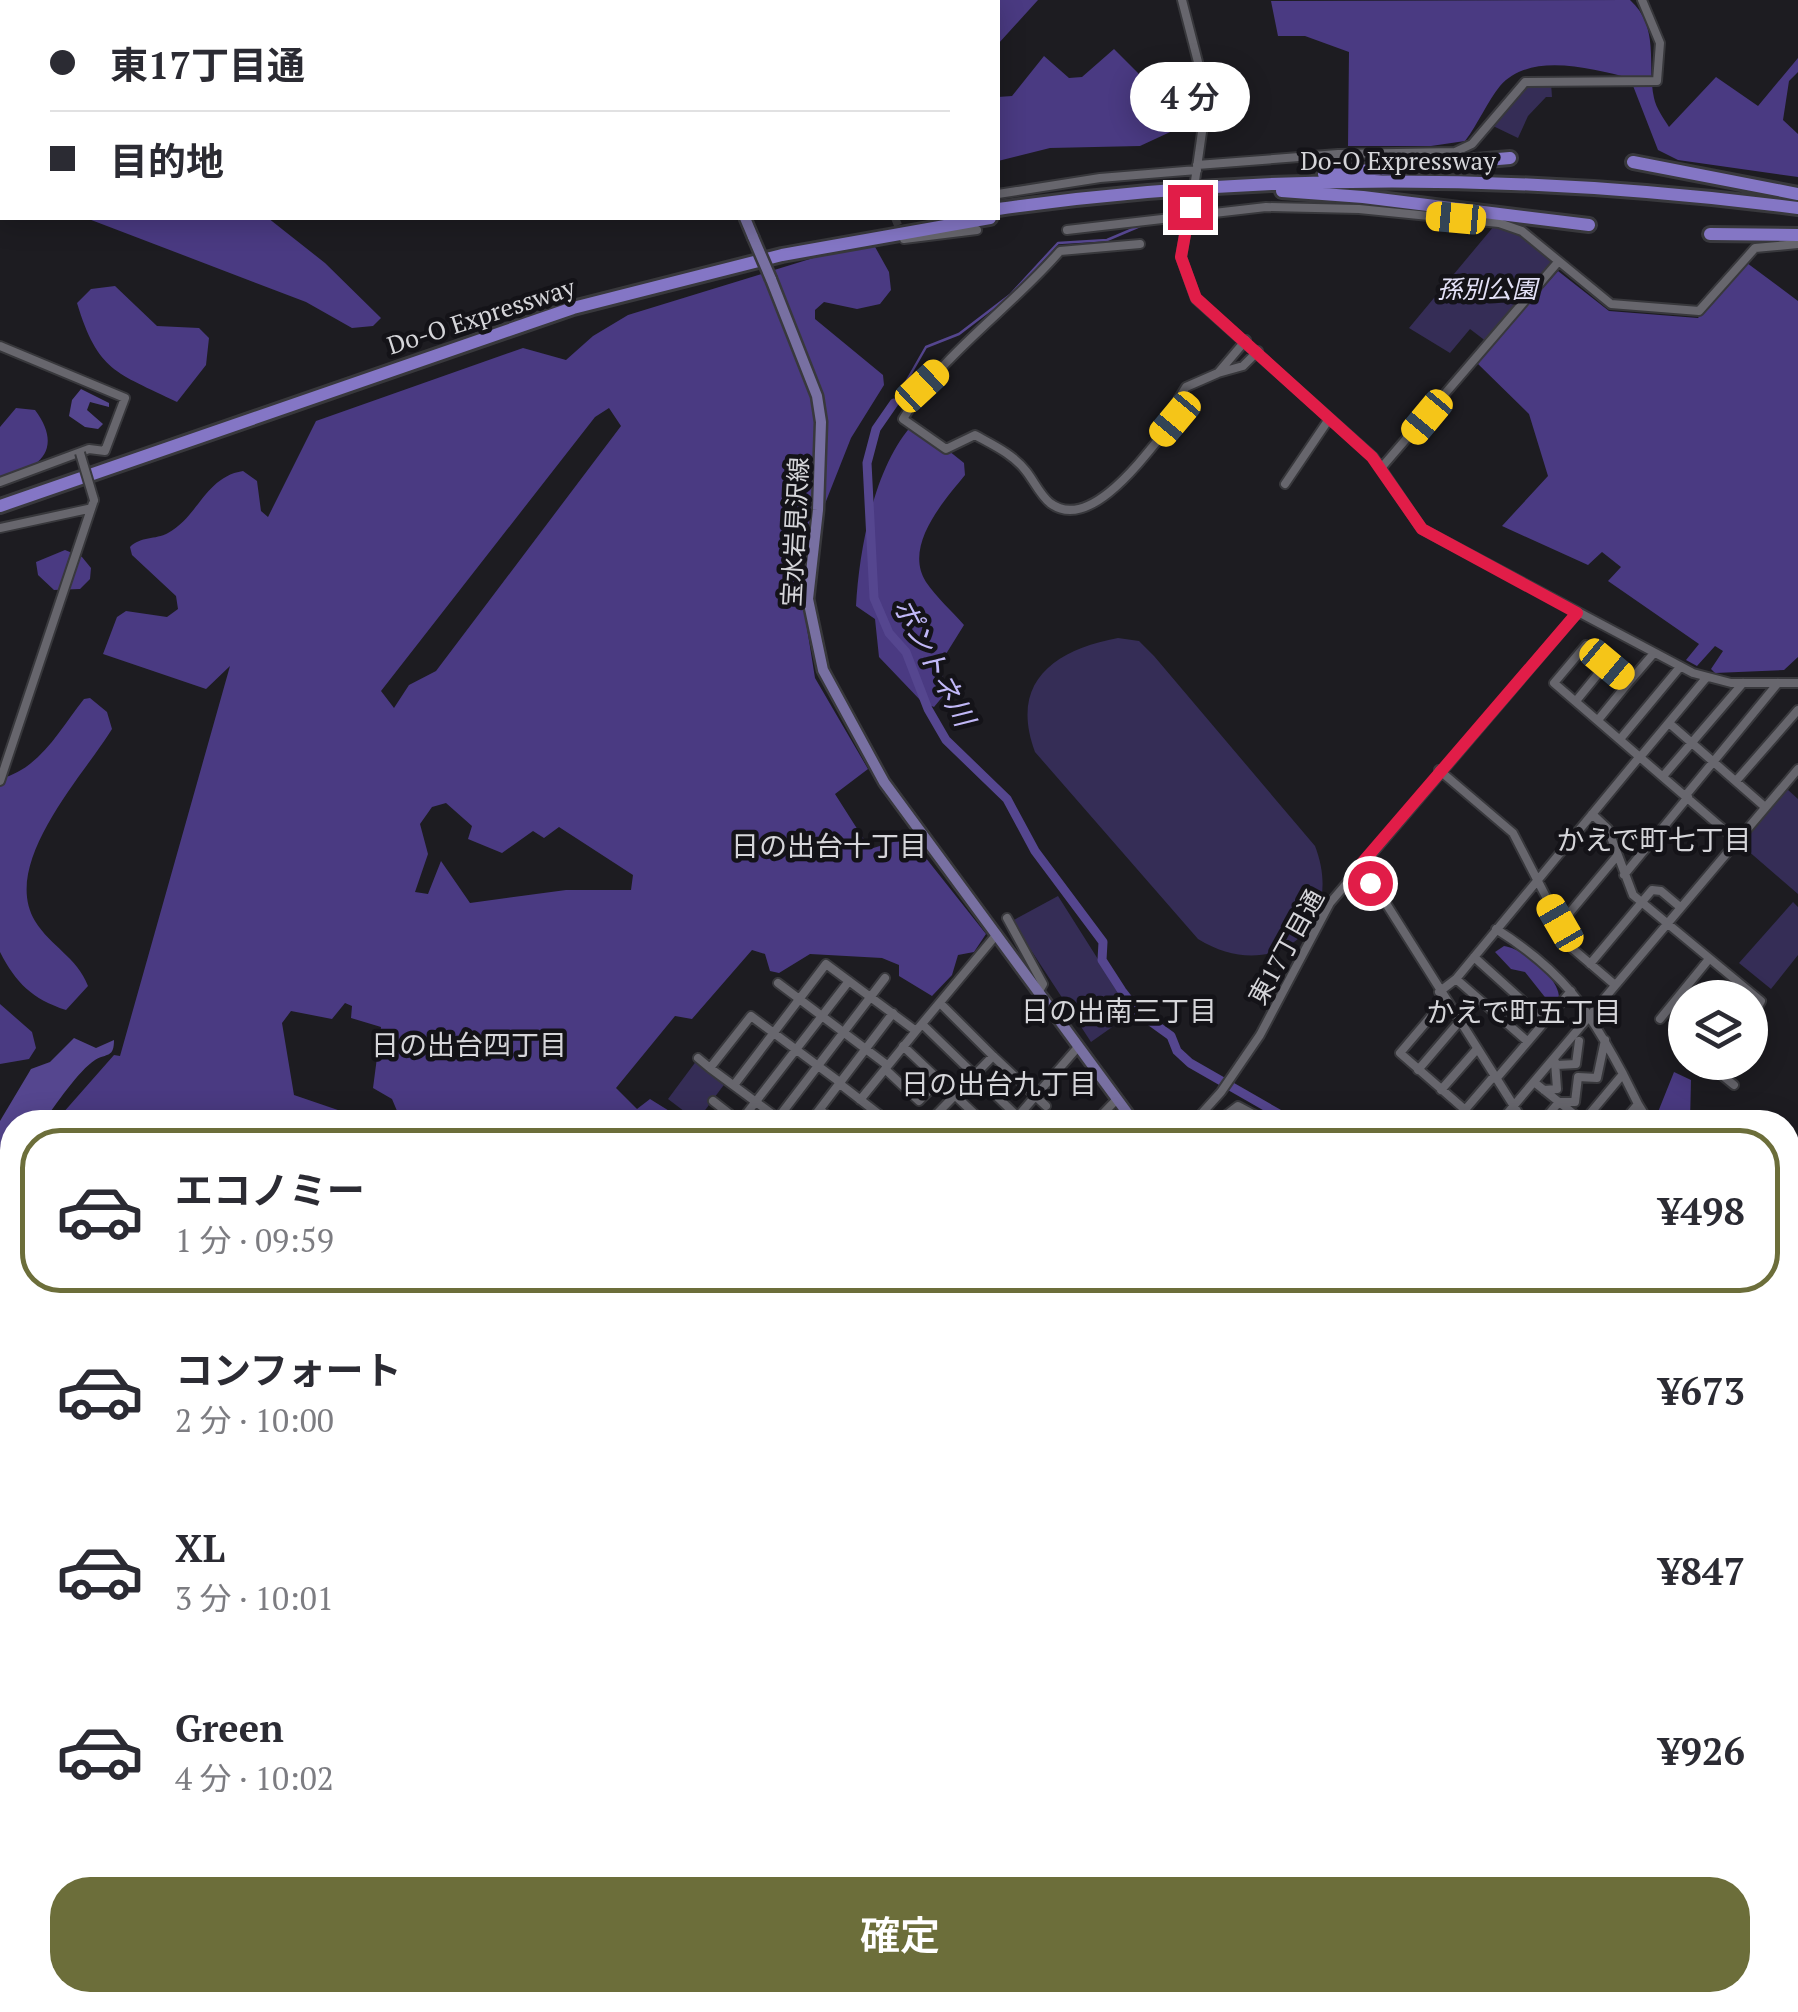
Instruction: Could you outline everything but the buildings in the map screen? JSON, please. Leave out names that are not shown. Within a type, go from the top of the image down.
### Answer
[{"type":"highway","points":[[1212,187],[1510,158]]},
{"type":"highway","points":[[1633,162],[1798,194]]},
{"type":"highway","name":"Do-O Expressway","points":[[1000,208],[1212,187],[1461,182],[1582,187],[1798,208]]},
{"type":"highway","points":[[1282,191],[1589,225]]},
{"type":"highway","name":"Do-O Expressway","points":[[1000,216],[1122,202],[1282,191],[1560,194],[1798,216]]},
{"type":"highway","name":"Do-O Expressway","points":[[0,498],[570,301],[780,247],[927,220]]},
{"type":"highway","name":"Do-O Expressway","points":[[0,506],[573,308],[782,255],[977,220]]},
{"type":"highway","points":[[1710,234],[1798,235]]},
{"type":"main road","name":"宝水岩見沢線","points":[[746,220],[817,396],[821,422],[818,510],[808,599],[822,670],[884,782],[1124,1110]]},
{"type":"street","points":[[1182,0],[1207,97],[1194,181]]},
{"type":"street","points":[[1000,194],[1197,168],[1356,154],[1464,150],[1517,88],[1533,79],[1657,81],[1660,44],[1642,0]]},
{"type":"street","points":[[1356,154],[1357,167]]},
{"type":"street","points":[[1067,230],[1189,210],[1358,205],[1511,225],[1611,304],[1699,311],[1755,248],[1798,244]]},
{"type":"street","points":[[1189,210],[1181,257],[1186,280],[1196,298],[1382,467],[1422,529],[1706,678],[1742,683],[1798,683]]},
{"type":"street","points":[[904,239],[976,230]]},
{"type":"street","points":[[1140,244],[1060,251],[1026,291],[922,386],[903,419],[946,449],[975,435],[1024,467],[1048,502],[1066,511],[1083,511],[1101,501],[1175,419],[1173,408],[1186,387],[1243,366],[1258,351]]},
{"type":"street","points":[[1382,467],[1558,262]]},
{"type":"street","points":[[1218,373],[1246,340]]},
{"type":"street","points":[[0,346],[124,398],[109,448],[80,453],[0,482]]},
{"type":"street","points":[[1284,484],[1329,419]]},
{"type":"street","points":[[0,781],[91,505],[80,453]]},
{"type":"street","points":[[0,528],[91,505]]},
{"type":"street","name":"東17丁目通","points":[[1205,1110],[1236,1073],[1276,1007],[1314,930],[1356,870],[1577,613]]},
{"type":"street","points":[[1629,682],[1586,645],[1554,683],[1737,840]]},
{"type":"street","points":[[1598,720],[1654,653]]},
{"type":"street","points":[[1576,701],[1607,664]]},
{"type":"street","points":[[1620,738],[1680,666]]},
{"type":"street","points":[[1463,1110],[1400,1053],[1442,996],[1706,678]]},
{"type":"street","points":[[1664,775],[1742,683]]},
{"type":"street","points":[[1624,875],[1778,683]]},
{"type":"street","points":[[1736,782],[1798,710]]},
{"type":"street","points":[[1670,723],[1765,807]]},
{"type":"street","points":[[1440,770],[1513,833],[1573,949],[1615,985]]},
{"type":"street","points":[[1510,1110],[1796,775]]},
{"type":"street","points":[[1592,814],[1608,830],[1624,875],[1640,902],[1735,980]]},
{"type":"street","points":[[1560,923],[1617,856]]},
{"type":"street","points":[[1356,870],[1387,905],[1516,1110]]},
{"type":"street","points":[[1590,964],[1640,902],[1658,890],[1680,908]]},
{"type":"street","points":[[1007,918],[1042,984],[1038,990]]},
{"type":"street","points":[[1496,930],[1539,959],[1591,1014],[1642,1110]]},
{"type":"street","points":[[860,1100],[997,934]]},
{"type":"street","points":[[1474,957],[1545,1020]]},
{"type":"street","points":[[1660,1019],[1709,959]]},
{"type":"street","points":[[734,1085],[826,964],[918,1028],[1006,1110]]},
{"type":"street","points":[[787,1110],[885,978]]},
{"type":"street","points":[[1456,979],[1527,1041]]},
{"type":"street","points":[[750,1110],[848,981]]},
{"type":"street","points":[[778,983],[866,1049],[919,1101],[939,1080]]},
{"type":"street","points":[[1465,1110],[1571,990]]},
{"type":"street","points":[[940,1004],[1046,1106]]},
{"type":"street","points":[[820,1110],[893,1013]]},
{"type":"street","points":[[710,1068],[751,1016],[873,1110]]},
{"type":"street","points":[[1418,1070],[1459,1022]]},
{"type":"street","points":[[1552,1110],[1559,1102],[1575,1102],[1579,1040]]},
{"type":"street","points":[[1578,1077],[1597,1078],[1604,1040]]},
{"type":"street","points":[[904,1046],[967,1110]]},
{"type":"street","points":[[1026,1110],[1078,1047]]},
{"type":"street","points":[[1440,1090],[1477,1050]]},
{"type":"street","points":[[941,1110],[994,1056]]},
{"type":"street","points":[[698,1058],[766,1110]]},
{"type":"street","points":[[1555,1062],[1576,1064]]},
{"type":"street","points":[[1544,1090],[1556,1089],[1555,1062]]},
{"type":"street","points":[[1593,1110],[1623,1074]]},
{"type":"street","points":[[1729,1080],[1734,1084]]},
{"type":"street","points":[[1534,1082],[1569,1110]]},
{"type":"street","points":[[1106,1110],[1117,1099]]},
{"type":"street","points":[[713,1100],[725,1110]]},
{"type":"street","points":[[1633,1110],[1638,1104]]},
{"type":"street","points":[[1232,1110],[1238,1106],[1246,1110]]},
{"type":"green space","points":[[1551,83],[1552,97],[1546,97],[1528,116],[1518,138],[1491,125],[1523,86]]},
{"type":"green space","name":"孫別公園","points":[[1494,226],[1520,233],[1553,263],[1487,342],[1470,329],[1450,353],[1409,328]]},
{"type":"green space","points":[[1118,638],[1139,641],[1154,656],[1315,846],[1322,875],[1321,902],[1312,924],[1296,940],[1276,951],[1252,955],[1226,952],[1198,939],[1035,752],[1028,727],[1028,706],[1043,673],[1074,651]]},
{"type":"green space","points":[[1787,789],[1798,799],[1798,894],[1739,843]]},
{"type":"green space","points":[[1058,896],[1132,1013],[1091,1042],[1012,921]]},
{"type":"green space","points":[[1793,902],[1798,907],[1798,955],[1771,989],[1768,980],[1760,980],[1739,963]]},
{"type":"green space","points":[[697,1060],[726,1082],[705,1110],[682,1110],[668,1099]]},
{"type":"shaded area","points":[[1000,0],[1038,0],[1000,42]]},
{"type":"shaded area","points":[[1630,0],[1649,34],[1654,98],[1669,127],[1716,77],[1758,106],[1798,58],[1798,72],[1789,81],[1783,120],[1798,134],[1798,177],[1678,160],[1658,150],[1630,78],[1562,66],[1544,66],[1513,75],[1495,92],[1465,141],[1431,146],[1348,146],[1349,52],[1305,36],[1278,36],[1271,1]]},
{"type":"shaded area","points":[[1114,49],[1180,115],[1181,127],[1140,146],[1050,148],[1000,160],[1000,97],[1012,96],[1044,56],[1069,78],[1082,77]]},
{"type":"shaded area","points":[[91,220],[271,220],[325,263],[381,318],[373,326],[352,328],[306,302]]},
{"type":"shaded area","points":[[874,245],[889,272],[891,290],[880,304],[857,309],[824,302],[815,310],[815,319],[883,375],[884,385],[851,438],[798,572],[815,678],[868,769],[835,794],[870,849],[903,839],[914,843],[986,934],[974,952],[958,955],[952,975],[932,996],[899,976],[899,965],[882,958],[810,954],[779,973],[770,971],[765,954],[752,950],[692,1019],[675,1016],[616,1088],[637,1109],[650,1099],[668,1110],[397,1110],[392,1099],[373,1088],[381,1027],[351,1018],[352,1006],[345,1003],[332,1019],[291,1011],[282,1023],[294,1095],[338,1110],[66,1110],[114,1055],[120,1056],[230,666],[206,689],[103,654],[117,617],[126,611],[167,617],[178,609],[176,596],[132,555],[130,547],[179,526],[220,481],[243,471],[257,481],[261,511],[268,517],[316,421],[523,348],[566,360],[593,336],[628,315],[823,255]],"holes":[[[609,408],[621,426],[436,671],[409,685],[394,708],[381,691],[595,417]],[[446,803],[472,826],[468,839],[502,853],[533,831],[544,838],[559,827],[633,875],[631,890],[566,890],[470,903],[441,861],[428,894],[415,892],[428,854],[420,824],[432,807]]]},
{"type":"shaded area","points":[[1747,263],[1798,301],[1798,657],[1784,670],[1715,673],[1711,669],[1723,651],[1715,646],[1697,666],[1686,660],[1699,644],[1608,581],[1621,567],[1602,552],[1588,565],[1502,526],[1548,476],[1529,414],[1477,363],[1558,271],[1609,311],[1698,318]]},
{"type":"shaded area","points":[[115,286],[157,326],[199,328],[209,338],[206,365],[177,402],[124,376],[102,357],[93,343],[77,303],[91,289]]},
{"type":"shaded area","points":[[81,389],[109,403],[109,407],[90,402],[87,410],[103,424],[98,429],[85,427],[69,416],[72,400]]},
{"type":"shaded area","points":[[16,408],[35,410],[47,435],[47,446],[37,463],[0,476],[0,427]]},
{"type":"shaded area","points":[[914,423],[964,463],[965,475],[929,525],[919,554],[926,582],[964,625],[941,662],[944,695],[934,707],[922,702],[879,657],[875,619],[856,606],[871,510],[888,462]]},
{"type":"shaded area","points":[[65,550],[82,557],[91,568],[90,579],[80,589],[54,590],[38,575],[36,562]]},
{"type":"shaded area","points":[[90,698],[107,712],[112,729],[50,820],[28,873],[27,898],[35,921],[77,967],[88,986],[66,1010],[26,989],[0,952],[0,779],[38,757],[84,699]]},
{"type":"shaded area","points":[[1504,946],[1540,966],[1554,982],[1559,998],[1548,1001],[1525,972],[1511,969],[1495,952]]},
{"type":"shaded area","points":[[0,1004],[32,1032],[36,1048],[29,1059],[0,1064]]},
{"type":"shaded area","points":[[74,1038],[96,1048],[114,1040],[113,1050],[82,1072],[52,1110],[7,1110],[31,1069],[50,1062]]},
{"type":"shaded area","points":[[1671,1080],[1691,1080],[1690,1110],[1659,1110]]},
{"type":"waterway","name":"ポントネ川","points":[[894,403],[926,347],[959,334],[1010,295],[1058,243],[1107,240],[1140,226]]},
{"type":"waterway","name":"ポントネ川","points":[[894,403],[876,429],[867,463],[874,598],[889,633],[906,652],[928,709],[946,740],[1007,799],[1035,851],[1103,942],[1102,960],[1139,1013],[1171,1036],[1177,1051],[1190,1063],[1272,1110]]},
{"type":"tunnel","points":[[896,220],[903,237]]},
{"type":"district","name":"かえで町七丁目","points":[[1654,840]]},
{"type":"district","name":"日の出台十丁目","points":[[829,846]]},
{"type":"district","name":"日の出南三丁目","points":[[1119,1011]]},
{"type":"district","name":"かえで町五丁目","points":[[1524,1012]]},
{"type":"district","name":"日の出台四丁目","points":[[469,1045]]},
{"type":"district","name":"日の出台九丁目","points":[[999,1084]]},
{"type":"route","points":[[1190,207],[1181,257],[1186,280],[1196,298],[1382,467],[1410,516],[1422,529],[1577,613],[1356,870],[1370,883]]}]
